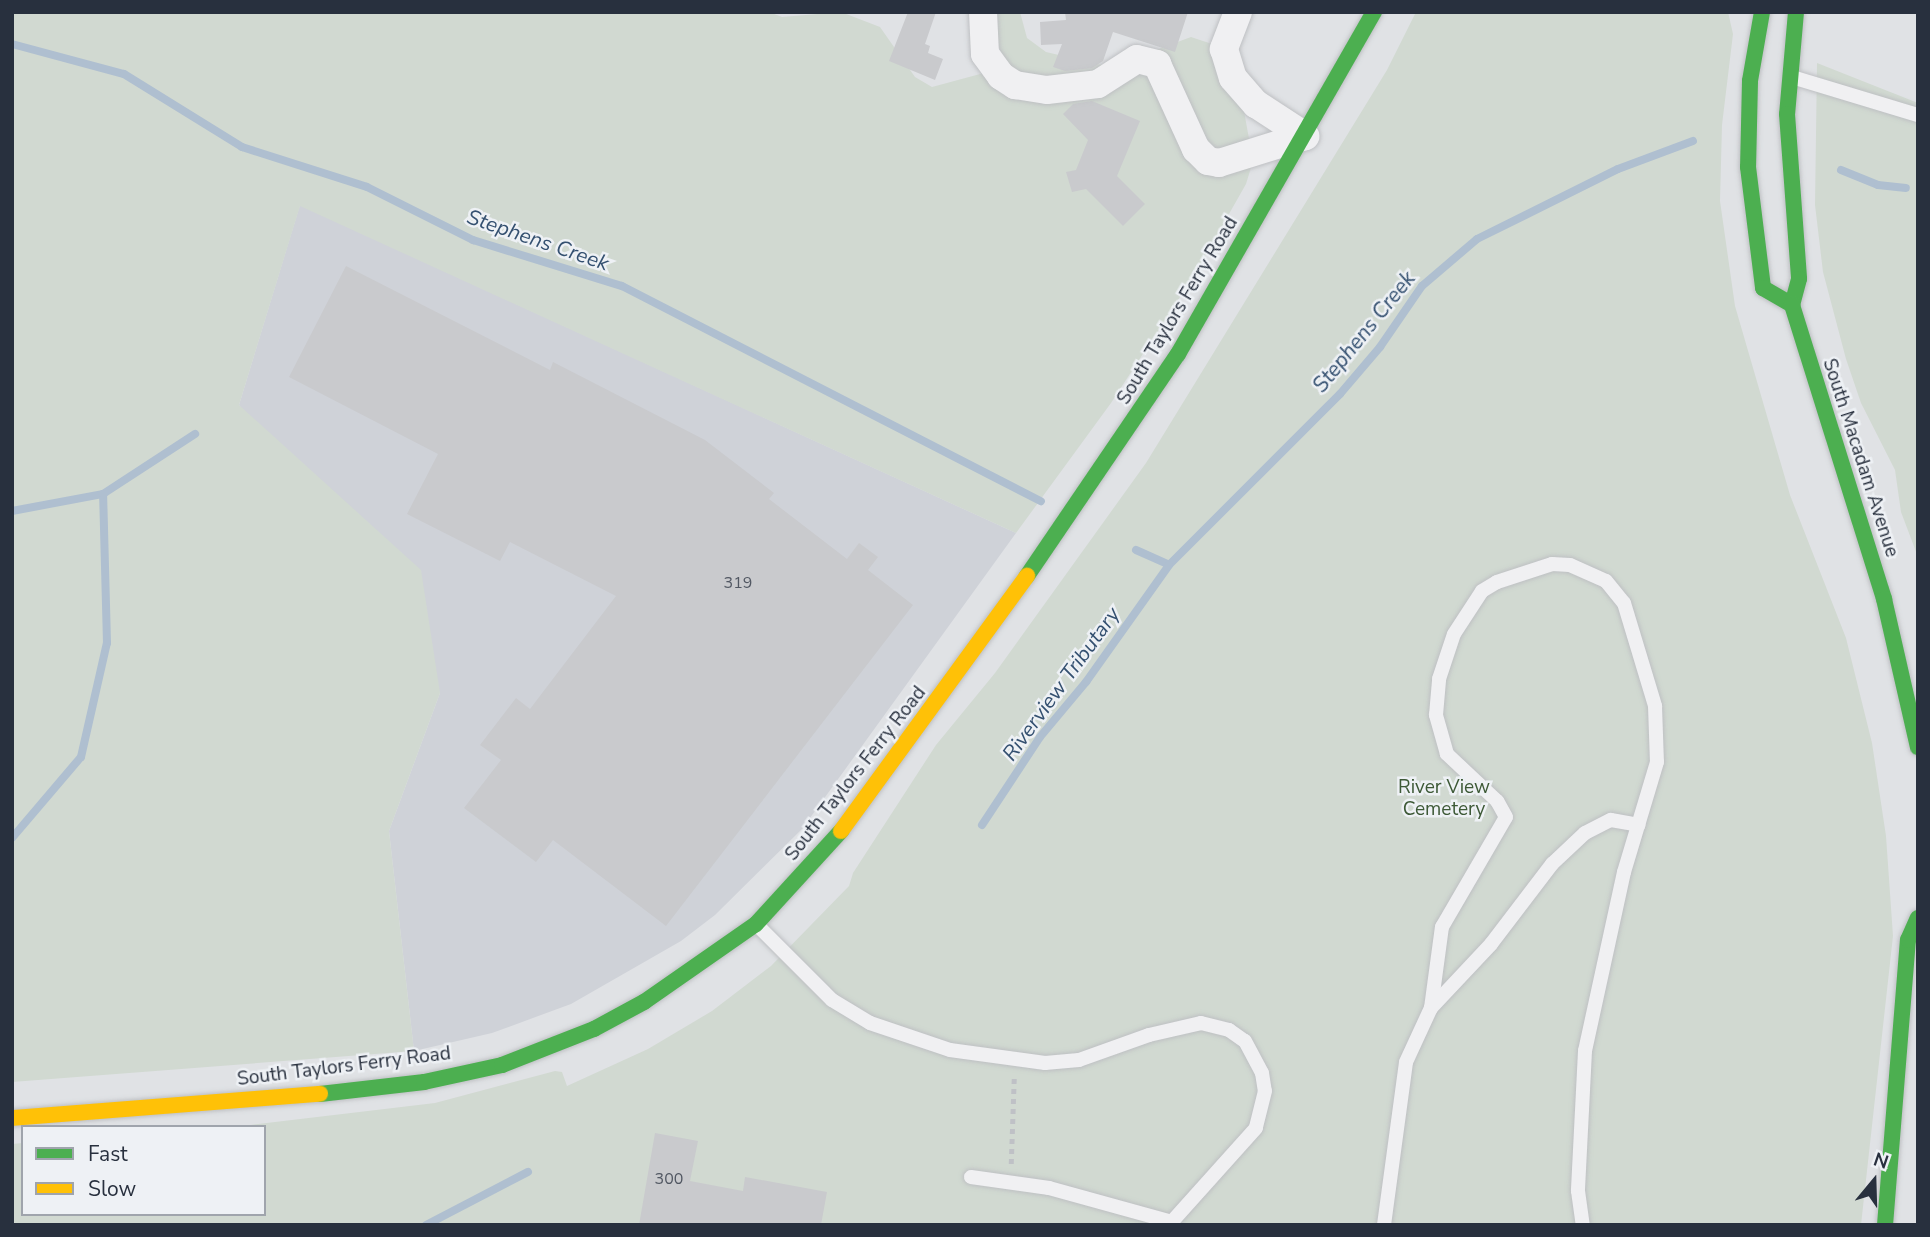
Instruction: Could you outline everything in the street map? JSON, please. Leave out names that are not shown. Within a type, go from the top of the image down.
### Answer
[{"type":"main road","name":"South Taylors Ferry Road","points":[[12,1118],[319,1094],[424,1082],[502,1065],[594,1029],[644,1002],[756,924],[857,814],[1021,590],[1142,413],[1305,136],[1374,12]]},
{"type":"main road","points":[[1762,12],[1747,128],[1755,239],[1763,288],[1792,305]]},
{"type":"main road","name":"South Macadam Avenue","points":[[1796,12],[1778,70],[1799,279],[1792,305],[1884,600],[1918,747]]},
{"type":"main road","points":[[1758,37],[1778,70]]},
{"type":"main road","points":[[1885,1225],[1908,940],[1918,918]]},
{"type":"street","points":[[983,12],[985,54],[1001,76],[1015,85],[1047,90],[1098,84],[1131,62],[1151,60],[1164,71],[1196,149],[1208,161],[1219,163],[1305,136]]},
{"type":"street","points":[[1238,12],[1224,49],[1233,78],[1256,104],[1305,136]]},
{"type":"lane","points":[[1778,70],[1918,115]]},
{"type":"lane","points":[[1384,1225],[1406,1062],[1431,1008],[1442,926],[1505,824],[1497,801],[1447,754],[1436,715],[1439,679],[1454,634],[1471,603],[1497,582],[1552,564],[1570,565],[1606,581],[1624,603],[1655,706],[1657,762],[1639,825],[1585,1051],[1578,1191],[1583,1225]]},
{"type":"lane","points":[[1431,1008],[1491,944],[1552,864],[1585,833],[1611,820],[1639,825]]},
{"type":"lane","points":[[756,924],[815,985],[870,1023],[950,1050],[1015,1060],[1079,1059],[1149,1035],[1201,1023],[1229,1030],[1245,1041],[1262,1073],[1265,1091],[1256,1128],[1246,1144],[1169,1223],[1010,1182],[971,1177]]},
{"type":"path","points":[[1010,1182],[1015,1060]]},
{"type":"shaded area","points":[[300,205],[1016,533],[802,829],[715,915],[681,941],[571,1004],[492,1033],[414,1051],[389,831],[440,693],[239,405]]},
{"type":"green space","points":[[12,12],[769,12],[782,17],[841,12],[880,27],[915,77],[932,87],[1006,67],[995,34],[995,12],[1020,12],[1027,38],[1046,52],[1110,67],[1191,37],[1215,45],[1242,100],[1253,161],[1246,184],[1195,274],[1111,403],[1016,533],[300,206],[239,405],[421,570],[440,693],[389,831],[414,1051],[12,1082]]},
{"type":"green space","name":"River View Cemetery","points":[[1416,12],[1728,12],[1733,34],[1722,125],[1720,201],[1735,306],[1790,495],[1846,638],[1872,743],[1886,836],[1893,936],[1861,1225],[12,1225],[12,1144],[21,1143],[21,1216],[266,1216],[266,1125],[251,1125],[435,1103],[555,1071],[562,1072],[567,1086],[648,1049],[712,1011],[771,966],[849,886],[853,873],[936,745],[995,673],[1146,463],[1387,70]]},
{"type":"green space","points":[[1817,63],[1918,103],[1918,557],[1901,512],[1895,470],[1861,403],[1846,359],[1823,272],[1815,205]]},
{"type":"building","points":[[908,12],[936,12],[925,44],[930,46],[928,53],[943,59],[935,80],[889,61]]},
{"type":"building","points":[[1065,12],[1188,12],[1175,52],[1113,32],[1103,61],[1092,68],[1065,71],[1053,67],[1062,44],[1041,45],[1040,22],[1066,20]]},
{"type":"building","points":[[1092,101],[1140,121],[1117,176],[1145,204],[1123,226],[1086,189],[1072,192],[1066,172],[1076,170],[1088,140],[1063,114],[1073,104]]},
{"type":"building","points":[[346,266],[550,370],[553,362],[705,440],[774,493],[769,499],[847,559],[859,543],[878,557],[868,570],[913,605],[666,926],[553,840],[536,862],[464,808],[501,760],[480,745],[516,698],[530,709],[616,596],[510,542],[500,561],[407,514],[438,454],[289,377]]},
{"type":"building","points":[[655,1133],[698,1141],[690,1181],[743,1191],[745,1177],[827,1192],[821,1225],[639,1225]]},
{"type":"waterway","name":"Stephens Creek","points":[[12,44],[124,74],[242,147],[367,187],[473,240],[622,286],[1041,501]]},
{"type":"waterway","name":"Stephens Creek","points":[[1136,550],[1169,565],[1340,394],[1380,347],[1422,286],[1477,239],[1618,169],[1693,141]]},
{"type":"waterway","name":"Stephens Creek","points":[[1841,170],[1878,185],[1906,188]]},
{"type":"waterway","points":[[12,838],[81,757],[107,643],[103,494],[195,434]]},
{"type":"waterway","points":[[12,511],[103,494]]},
{"type":"waterway","name":"Riverview Tributary","points":[[982,825],[1040,737],[1086,682],[1169,565]]},
{"type":"waterway","name":"Riverview Tributary","points":[[426,1225],[528,1172]]},
{"type":"traffic: fast","points":[[1027,576],[1178,354],[1374,12]]},
{"type":"traffic: fast","points":[[1762,12],[1750,81],[1748,167],[1763,288],[1792,305]]},
{"type":"traffic: fast","points":[[1796,12],[1787,114],[1799,279],[1792,305],[1884,599],[1918,747]]},
{"type":"traffic: fast","points":[[320,1094],[424,1082],[502,1065],[594,1029],[644,1002],[756,924],[841,831]]},
{"type":"traffic: fast","points":[[1885,1225],[1908,940],[1918,918]]},
{"type":"traffic: slow","points":[[841,831],[1027,576]]},
{"type":"traffic: slow","points":[[12,1118],[320,1094]]}]
